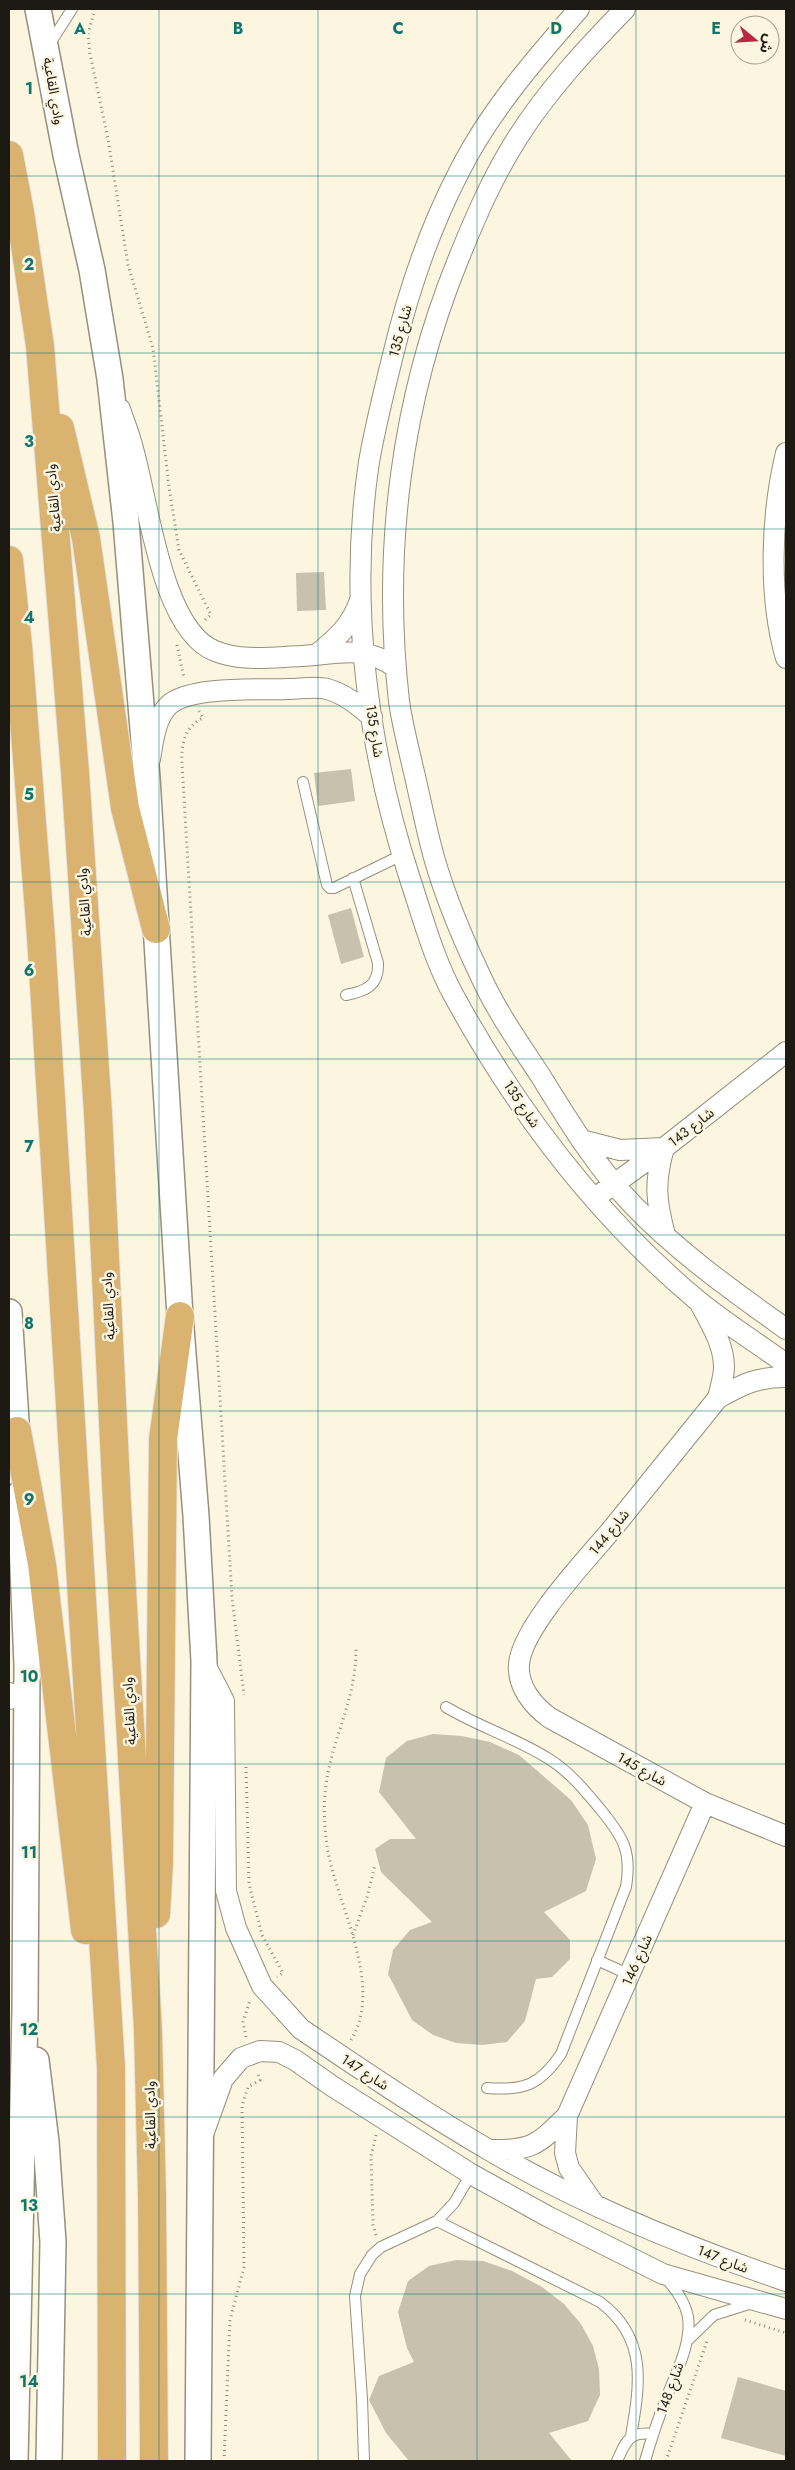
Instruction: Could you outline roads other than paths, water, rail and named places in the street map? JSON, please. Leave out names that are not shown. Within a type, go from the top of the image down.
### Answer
[{"type":"main road","name":"وادي القاعية","points":[[9,156],[20,212],[40,346],[75,772],[89,970],[105,1233],[117,1504],[148,2030],[152,2196],[154,2461]]},
{"type":"main road","points":[[40,346],[86,538],[125,808],[156,929]]},
{"type":"main road","points":[[9,560],[19,654],[41,937],[111,2068],[112,2461]]},
{"type":"main road","points":[[148,2030],[159,1863],[163,1439],[180,1316]]},
{"type":"main road","points":[[17,1431],[42,1564],[111,2152]]},
{"type":"street","name":"وادي القاعية","points":[[38,9],[66,155],[92,270],[110,379],[126,522],[147,778],[180,1316],[196,1516],[204,1661],[202,2138],[198,2461]]},
{"type":"street","name":"شارع 135","points":[[580,9],[517,83],[473,146],[446,199],[420,263],[396,341],[369,463],[364,522],[362,596],[364,651],[372,717],[383,786],[402,855],[426,928],[452,993],[533,1122],[594,1199],[632,1240],[699,1301],[786,1364]]},
{"type":"street","name":"شارع 135","points":[[624,9],[565,73],[518,138],[480,206],[445,291],[419,373],[400,475],[394,534],[396,668],[400,706],[431,846],[481,978],[498,1010],[581,1140],[614,1184],[632,1204],[714,1278],[786,1329]]},
{"type":"street","name":"وادي القاعية","points":[[110,379],[134,449],[149,522],[167,584],[180,615],[200,643],[216,651],[251,658],[364,651],[382,658],[396,668]]},
{"type":"street","points":[[786,453],[775,530],[776,599],[786,658]]},
{"type":"street","points":[[316,655],[345,630],[352,620],[362,596]]},
{"type":"street","name":"وادي القاعية","points":[[147,778],[153,740],[163,712],[169,705],[192,695],[223,690],[326,688],[353,700],[372,717]]},
{"type":"street","name":"شارع 143","points":[[594,1199],[664,1148],[786,1052]]},
{"type":"street","points":[[581,1140],[620,1150],[664,1148],[656,1185],[657,1204],[665,1235]]},
{"type":"street","name":"شارع 144","points":[[699,1301],[716,1334],[721,1350],[724,1367],[718,1398]]},
{"type":"street","points":[[9,1312],[17,1431],[27,1665],[25,2011],[15,2461]]},
{"type":"street","name":"شارع 144","points":[[520,1676],[519,1664],[528,1640],[557,1596],[718,1398],[743,1384],[760,1378],[786,1377]]},
{"type":"street","points":[[9,1718],[9,1696],[22,1547]]},
{"type":"street","name":"شارع 147","points":[[204,1661],[224,1701],[226,1890],[239,1937],[262,1986],[301,2029],[489,2150],[595,2206],[710,2254],[786,2282]]},
{"type":"street","name":"شارع 145","points":[[520,1676],[523,1687],[537,1708],[550,1718],[705,1803],[786,1836]]},
{"type":"street","name":"شارع 146","points":[[595,2206],[569,2168],[565,2153],[567,2116],[705,1803]]},
{"type":"street","points":[[25,2011],[36,2057],[42,2102],[53,2242],[49,2461]]},
{"type":"street","name":"شارع 147","points":[[202,2138],[222,2079],[241,2058],[252,2052],[268,2050],[286,2056],[471,2174],[547,2216],[663,2274],[786,2309]]},
{"type":"street","name":"شارع 146","points":[[489,2150],[517,2151],[529,2147],[541,2141],[567,2116]]},
{"type":"lane","points":[[47,48],[72,9]]},
{"type":"lane","points":[[303,782],[327,885],[334,888],[402,855]]},
{"type":"lane","points":[[346,995],[370,988],[376,982],[379,972],[353,878]]},
{"type":"lane","points":[[446,1707],[550,1760],[579,1784],[620,1835],[628,1855],[629,1870],[626,1887],[561,2054],[550,2069],[537,2081],[524,2087],[508,2090],[487,2088]]},
{"type":"lane","points":[[597,1960],[630,1975]]},
{"type":"lane","points":[[364,2461],[355,2296],[357,2284],[365,2264],[381,2247],[437,2221],[454,2204],[471,2174]]},
{"type":"lane","points":[[437,2221],[600,2302],[614,2313],[630,2336],[639,2381],[630,2436],[617,2461]]},
{"type":"lane","name":"شارع 148","points":[[646,2461],[653,2434],[687,2341],[688,2318],[680,2295],[663,2274]]},
{"type":"lane","name":"شارع 148","points":[[687,2341],[714,2315],[759,2301]]},
{"type":"lane","points":[[630,2436],[638,2432],[653,2434]]}]
